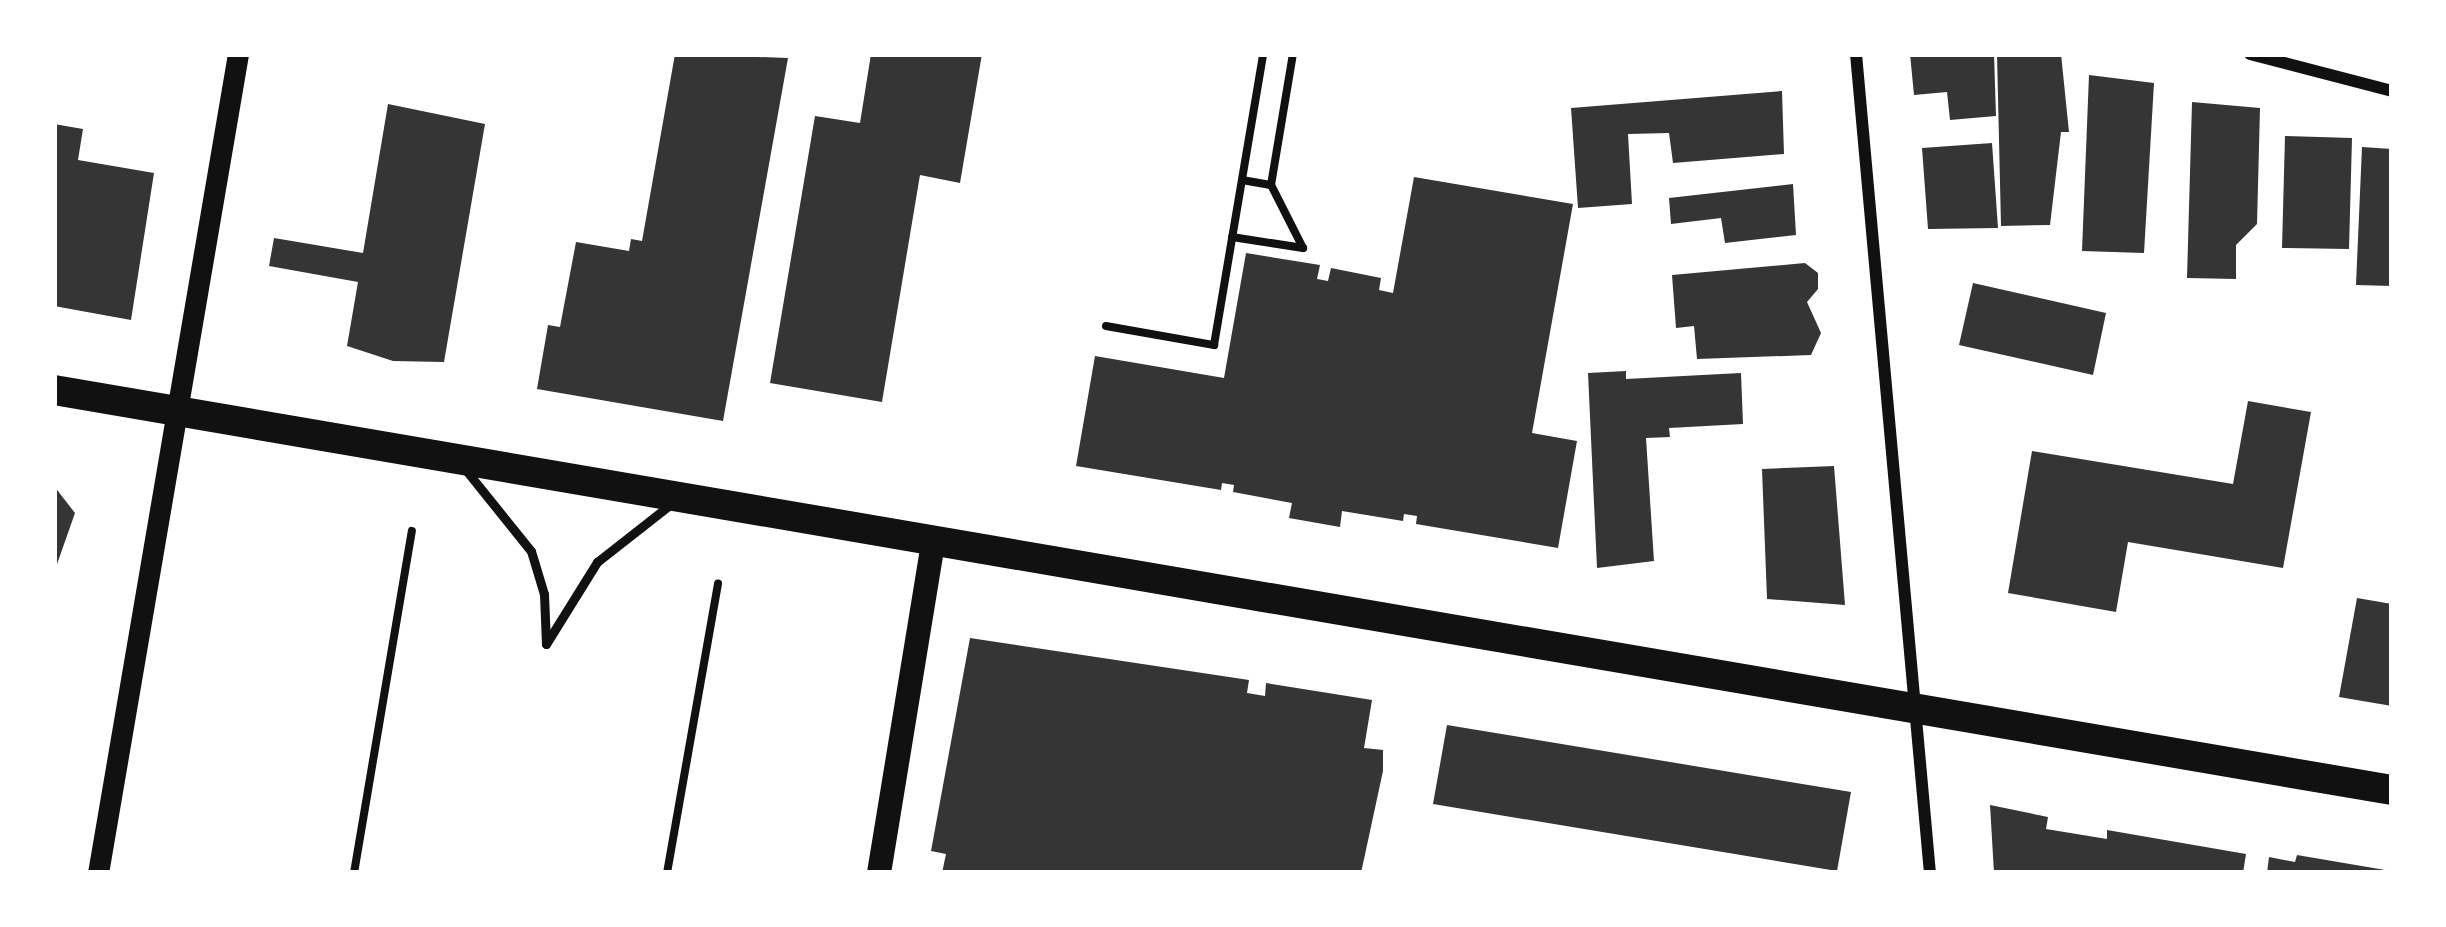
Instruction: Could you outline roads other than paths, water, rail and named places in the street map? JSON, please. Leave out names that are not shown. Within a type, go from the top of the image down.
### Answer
[{"type":"main road","points":[[54,390],[2392,790]]},
{"type":"main road","points":[[879,873],[933,542]]},
{"type":"street","points":[[98,873],[238,54]]},
{"type":"street","points":[[1856,54],[1930,873]]},
{"type":"street","points":[[2250,54],[2392,91]]},
{"type":"lane","points":[[458,460],[531,551],[544,594],[545,644],[596,562],[678,498]]}]
